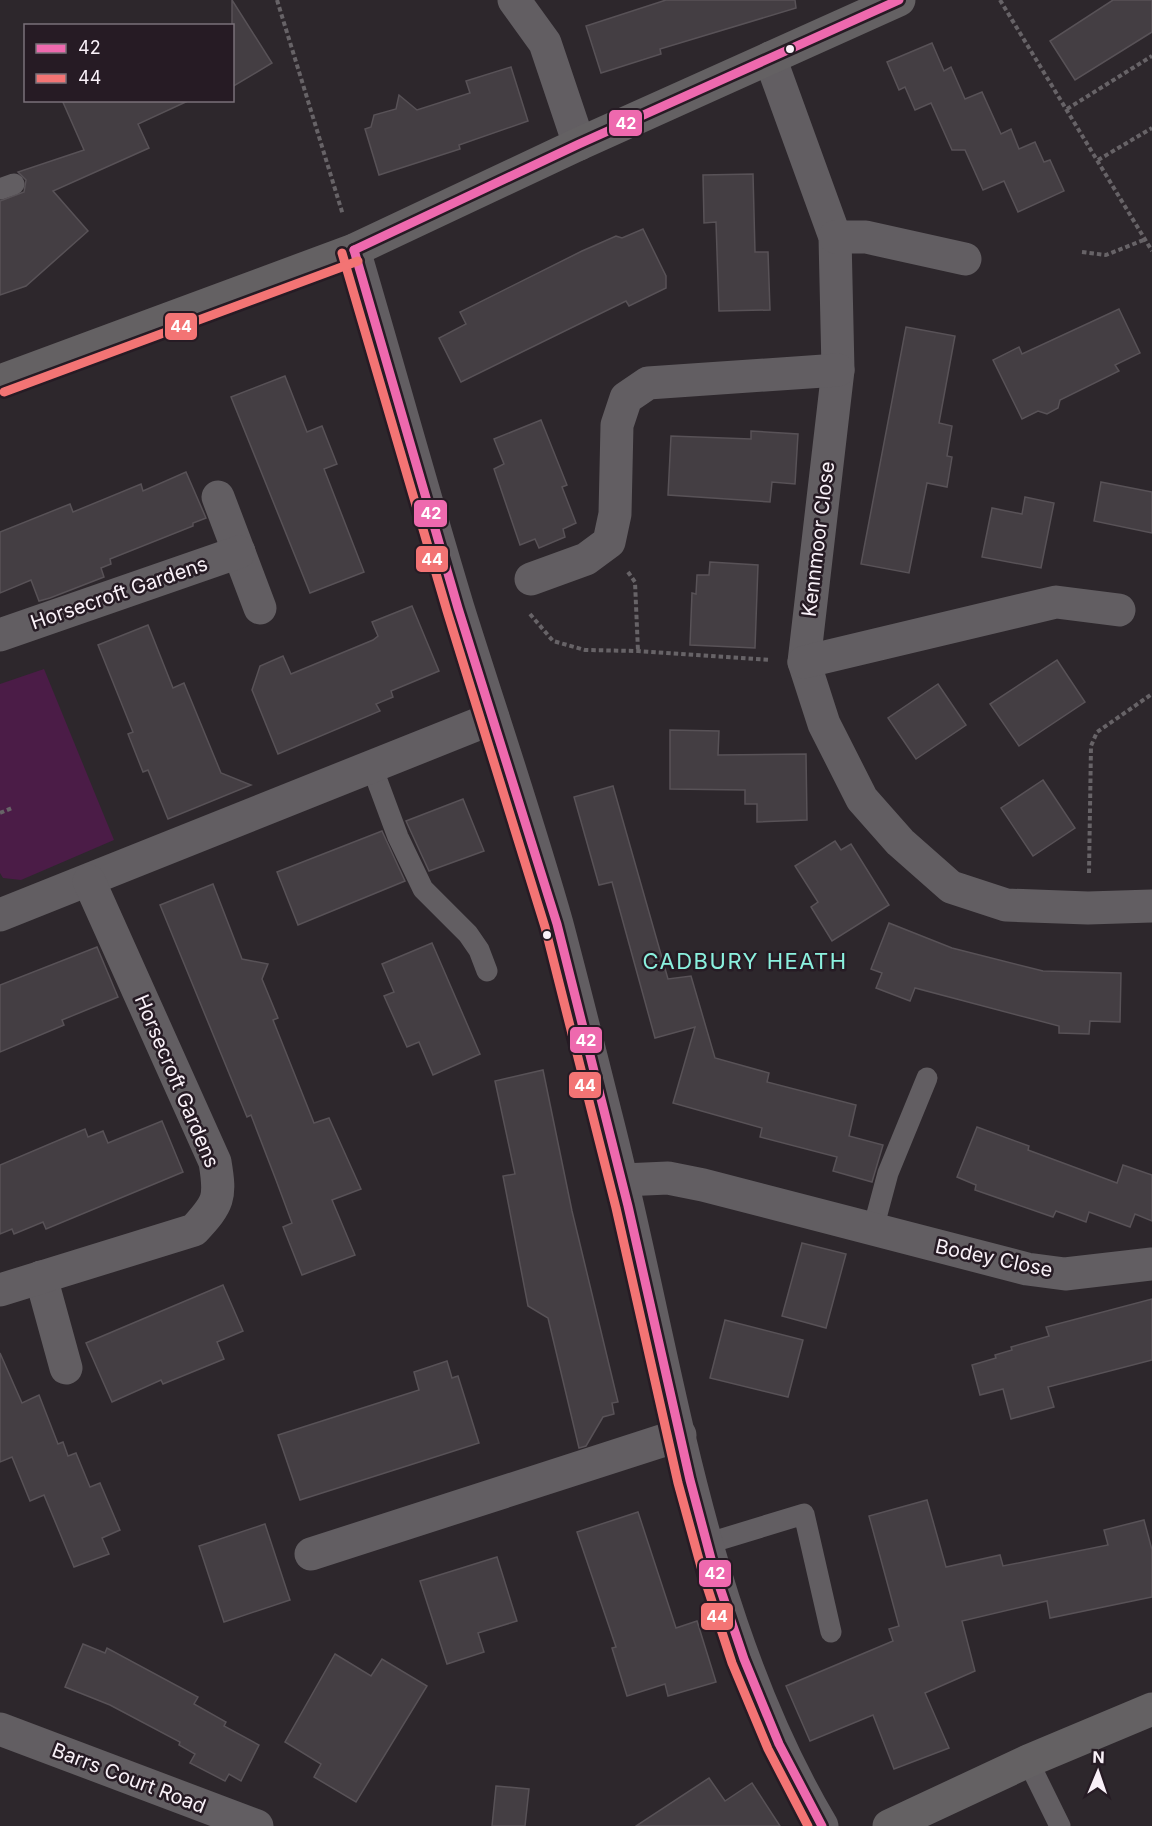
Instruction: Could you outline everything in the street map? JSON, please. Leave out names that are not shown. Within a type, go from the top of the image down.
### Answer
[{"type":"street","points":[[0,381],[354,250],[579,144],[899,0]]},
{"type":"street","points":[[517,1],[545,43],[579,144]]},
{"type":"street","name":"Kennmoor Close","points":[[770,58],[835,237],[838,370],[804,662],[824,724],[862,799],[900,842],[951,887],[1006,905],[1088,908],[1152,906]]},
{"type":"street","points":[[835,237],[867,237],[965,259]]},
{"type":"street","points":[[354,250],[493,718],[556,921],[623,1180],[680,1435],[733,1628],[762,1711],[797,1783],[822,1826]]},
{"type":"street","points":[[529,594],[609,542],[615,514],[617,425],[626,398],[648,383],[838,370]]},
{"type":"street","points":[[218,497],[260,608]]},
{"type":"street","name":"Horsecroft Gardens","points":[[0,635],[239,552]]},
{"type":"street","points":[[804,662],[1056,602],[1119,610]]},
{"type":"street","points":[[0,915],[493,718]]},
{"type":"street","name":"Horsecroft Gardens","points":[[0,1290],[194,1230],[216,1207],[220,1190],[215,1162],[89,881]]},
{"type":"street","name":"Bodey Close","points":[[623,1180],[676,1180],[1028,1269],[1065,1274],[1152,1264]]},
{"type":"street","points":[[40,1277],[66,1368]]},
{"type":"street","points":[[311,1554],[680,1435]]},
{"type":"street","points":[[889,1826],[1028,1761],[1152,1709]]},
{"type":"street","name":"Barrs Court Road","points":[[0,1730],[257,1826]]},
{"type":"lane","points":[[372,767],[398,837],[423,889],[468,934],[479,950],[487,971]]},
{"type":"lane","points":[[873,1228],[888,1173],[927,1078]]},
{"type":"lane","points":[[709,1543],[804,1514],[831,1632]]},
{"type":"lane","points":[[1028,1761],[1060,1826]]},
{"type":"path","points":[[277,0],[354,250]]},
{"type":"path","points":[[1000,0],[1152,251]]},
{"type":"path","points":[[1067,109],[1152,56]]},
{"type":"path","points":[[1098,160],[1152,128]]},
{"type":"path","points":[[1082,252],[1106,255],[1146,239]]},
{"type":"path","points":[[609,542],[635,582],[638,651]]},
{"type":"path","points":[[529,594],[532,618],[553,641],[585,650],[638,651],[804,662]]},
{"type":"path","points":[[1088,908],[1090,746],[1096,732],[1152,694]]},
{"type":"path","points":[[0,813],[12,808]]},
{"type":"shaded area","points":[[44,669],[114,840],[21,880],[3,878],[0,873],[0,684]]},
{"type":"building","points":[[232,0],[272,63],[234,86],[234,24],[232,24]]},
{"type":"building","points":[[666,0],[795,0],[796,8],[660,49],[661,54],[601,73],[586,26]]},
{"type":"building","points":[[1113,0],[1152,0],[1152,32],[1075,80],[1050,41]]},
{"type":"building","points":[[932,43],[944,71],[951,67],[965,99],[982,92],[1001,134],[1011,129],[1019,149],[1035,142],[1044,162],[1050,160],[1064,191],[1018,212],[1004,181],[983,190],[965,150],[952,150],[931,103],[915,110],[905,87],[899,90],[887,62]]},
{"type":"building","points":[[511,67],[528,121],[459,145],[460,149],[379,175],[365,129],[371,127],[374,115],[396,109],[399,95],[417,110],[470,93],[466,81]]},
{"type":"building","points":[[63,102],[186,102],[138,124],[149,148],[53,191],[88,231],[26,286],[0,295],[0,201],[24,192],[26,180],[18,172],[84,150]]},
{"type":"building","points":[[753,174],[755,252],[768,252],[770,310],[719,311],[716,222],[704,223],[703,175]]},
{"type":"building","points":[[643,229],[666,276],[666,288],[629,306],[626,301],[461,382],[439,338],[466,324],[460,312],[582,251],[616,236],[622,238]]},
{"type":"building","points":[[1119,309],[1140,353],[1115,365],[1119,371],[1060,400],[1058,408],[1047,414],[1038,411],[1022,419],[993,360],[1019,347],[1022,354]]},
{"type":"building","points":[[906,327],[955,336],[939,423],[952,426],[947,456],[952,457],[947,487],[927,483],[909,573],[861,564]]},
{"type":"building","points":[[285,376],[307,432],[322,426],[337,464],[324,469],[364,572],[310,593],[231,397]]},
{"type":"building","points":[[541,420],[567,485],[562,487],[576,523],[563,529],[565,537],[539,548],[535,539],[520,545],[494,469],[504,464],[494,439]]},
{"type":"building","points":[[751,431],[798,434],[795,484],[772,482],[770,502],[668,495],[671,436],[751,439]]},
{"type":"building","points":[[186,472],[206,518],[193,523],[193,526],[110,559],[111,564],[101,568],[104,577],[50,598],[39,601],[31,580],[0,593],[0,532],[70,504],[73,512],[141,484],[143,491]]},
{"type":"building","points":[[1101,482],[1152,492],[1152,533],[1094,521]]},
{"type":"building","points":[[1025,497],[1054,503],[1041,568],[982,557],[992,508],[1022,514]]},
{"type":"building","points":[[710,562],[758,565],[755,648],[690,645],[692,593],[696,594],[697,575],[709,575]]},
{"type":"building","points":[[412,606],[439,671],[391,691],[393,697],[376,704],[380,711],[278,754],[252,690],[260,666],[283,656],[291,674],[373,640],[378,636],[372,622]]},
{"type":"building","points":[[148,625],[173,688],[184,683],[221,773],[251,785],[168,819],[148,770],[143,772],[128,734],[133,732],[98,645]]},
{"type":"building","points":[[1057,660],[1085,702],[1019,746],[990,704]]},
{"type":"building","points":[[938,684],[966,725],[916,759],[888,718]]},
{"type":"building","points":[[670,730],[719,731],[718,755],[806,754],[807,820],[757,822],[757,804],[745,804],[745,790],[670,789]]},
{"type":"building","points":[[1043,780],[1075,828],[1033,856],[1001,808]]},
{"type":"building","points":[[613,786],[668,979],[691,976],[715,1058],[769,1073],[767,1082],[856,1105],[849,1136],[883,1145],[872,1182],[833,1171],[837,1157],[760,1137],[762,1128],[673,1103],[695,1027],[655,1038],[612,882],[599,885],[574,797]]},
{"type":"building","points":[[463,799],[484,851],[429,871],[406,821]]},
{"type":"building","points":[[382,831],[405,881],[298,925],[277,872]]},
{"type":"building","points":[[835,841],[841,850],[851,844],[889,905],[832,941],[811,907],[818,902],[795,866]]},
{"type":"building","points":[[213,884],[242,959],[268,964],[262,979],[278,1018],[273,1020],[314,1123],[329,1118],[361,1189],[332,1200],[355,1255],[302,1275],[283,1227],[292,1223],[276,1180],[251,1115],[247,1117],[160,905]]},
{"type":"building","points":[[889,923],[952,948],[1043,971],[1121,973],[1120,1022],[1090,1021],[1089,1034],[1059,1033],[1059,1026],[915,988],[910,1001],[876,988],[882,973],[871,969]]},
{"type":"building","points":[[432,943],[480,1054],[433,1075],[419,1042],[407,1047],[384,996],[394,992],[382,964]]},
{"type":"building","points":[[97,947],[118,997],[62,1020],[64,1025],[0,1052],[0,985]]},
{"type":"building","points":[[543,1070],[572,1211],[618,1402],[612,1403],[614,1414],[603,1417],[586,1446],[579,1448],[548,1318],[528,1306],[503,1176],[515,1174],[495,1081]]},
{"type":"building","points":[[162,1121],[183,1172],[46,1229],[43,1222],[14,1234],[12,1229],[0,1234],[0,1165],[85,1129],[88,1137],[103,1131],[108,1143]]},
{"type":"building","points":[[977,1127],[1029,1146],[1028,1150],[1117,1183],[1123,1165],[1152,1175],[1152,1221],[1135,1214],[1130,1227],[1089,1212],[1086,1222],[1056,1211],[1053,1217],[975,1190],[976,1185],[957,1177]]},
{"type":"building","points":[[802,1243],[846,1254],[826,1328],[782,1316]]},
{"type":"building","points":[[223,1285],[243,1331],[217,1342],[224,1359],[163,1384],[161,1380],[112,1402],[86,1343]]},
{"type":"building","points":[[1152,1299],[1152,1360],[1048,1387],[1054,1407],[1011,1419],[1003,1389],[980,1395],[972,1365],[996,1358],[995,1355],[1012,1350],[1011,1347],[1049,1336],[1046,1327]]},
{"type":"building","points":[[725,1320],[803,1340],[788,1397],[710,1378]]},
{"type":"building","points":[[0,1353],[22,1403],[39,1395],[58,1444],[63,1442],[68,1456],[76,1453],[90,1487],[100,1483],[120,1530],[102,1538],[109,1554],[74,1567],[44,1495],[30,1501],[12,1457],[0,1462]]},
{"type":"building","points":[[447,1361],[452,1378],[458,1376],[479,1443],[300,1500],[278,1435],[419,1390],[414,1372]]},
{"type":"building","points":[[927,1500],[946,1567],[1000,1555],[1003,1566],[1108,1545],[1104,1530],[1144,1520],[1152,1550],[1152,1597],[1050,1618],[1047,1601],[962,1621],[975,1671],[925,1693],[949,1748],[894,1769],[873,1715],[810,1741],[786,1686],[893,1641],[889,1629],[899,1626],[869,1516]]},
{"type":"building","points":[[638,1512],[676,1628],[697,1621],[716,1682],[668,1696],[665,1684],[627,1696],[612,1648],[616,1647],[577,1532]]},
{"type":"building","points":[[265,1524],[290,1600],[224,1622],[199,1546]]},
{"type":"building","points":[[497,1557],[517,1621],[478,1633],[484,1652],[447,1664],[420,1581]]},
{"type":"building","points":[[83,1644],[105,1653],[107,1648],[198,1697],[194,1704],[226,1722],[224,1726],[259,1745],[241,1781],[229,1774],[225,1781],[190,1763],[195,1754],[179,1745],[180,1742],[110,1705],[65,1687]]},
{"type":"building","points":[[335,1654],[371,1676],[382,1659],[427,1686],[356,1802],[314,1777],[321,1764],[285,1742]]},
{"type":"building","points":[[709,1778],[725,1801],[752,1783],[780,1826],[636,1826]]},
{"type":"building","points":[[496,1786],[529,1789],[525,1826],[492,1826]]},
{"type":"transit line","name":"42","points":[[354,250],[579,144],[899,0]]},
{"type":"transit line","name":"42","points":[[354,250],[458,608],[557,924],[628,1206],[690,1480],[714,1570],[744,1659],[779,1744],[822,1826]]},
{"type":"transit line","name":"44","points":[[342,253],[447,611],[545,927],[616,1208],[678,1483],[703,1574],[732,1663],[768,1749],[808,1826]]},
{"type":"transit line","name":"44","points":[[4,392],[358,261]]},
{"type":"district","name":"CADBURY HEATH","points":[[745,961]]}]
